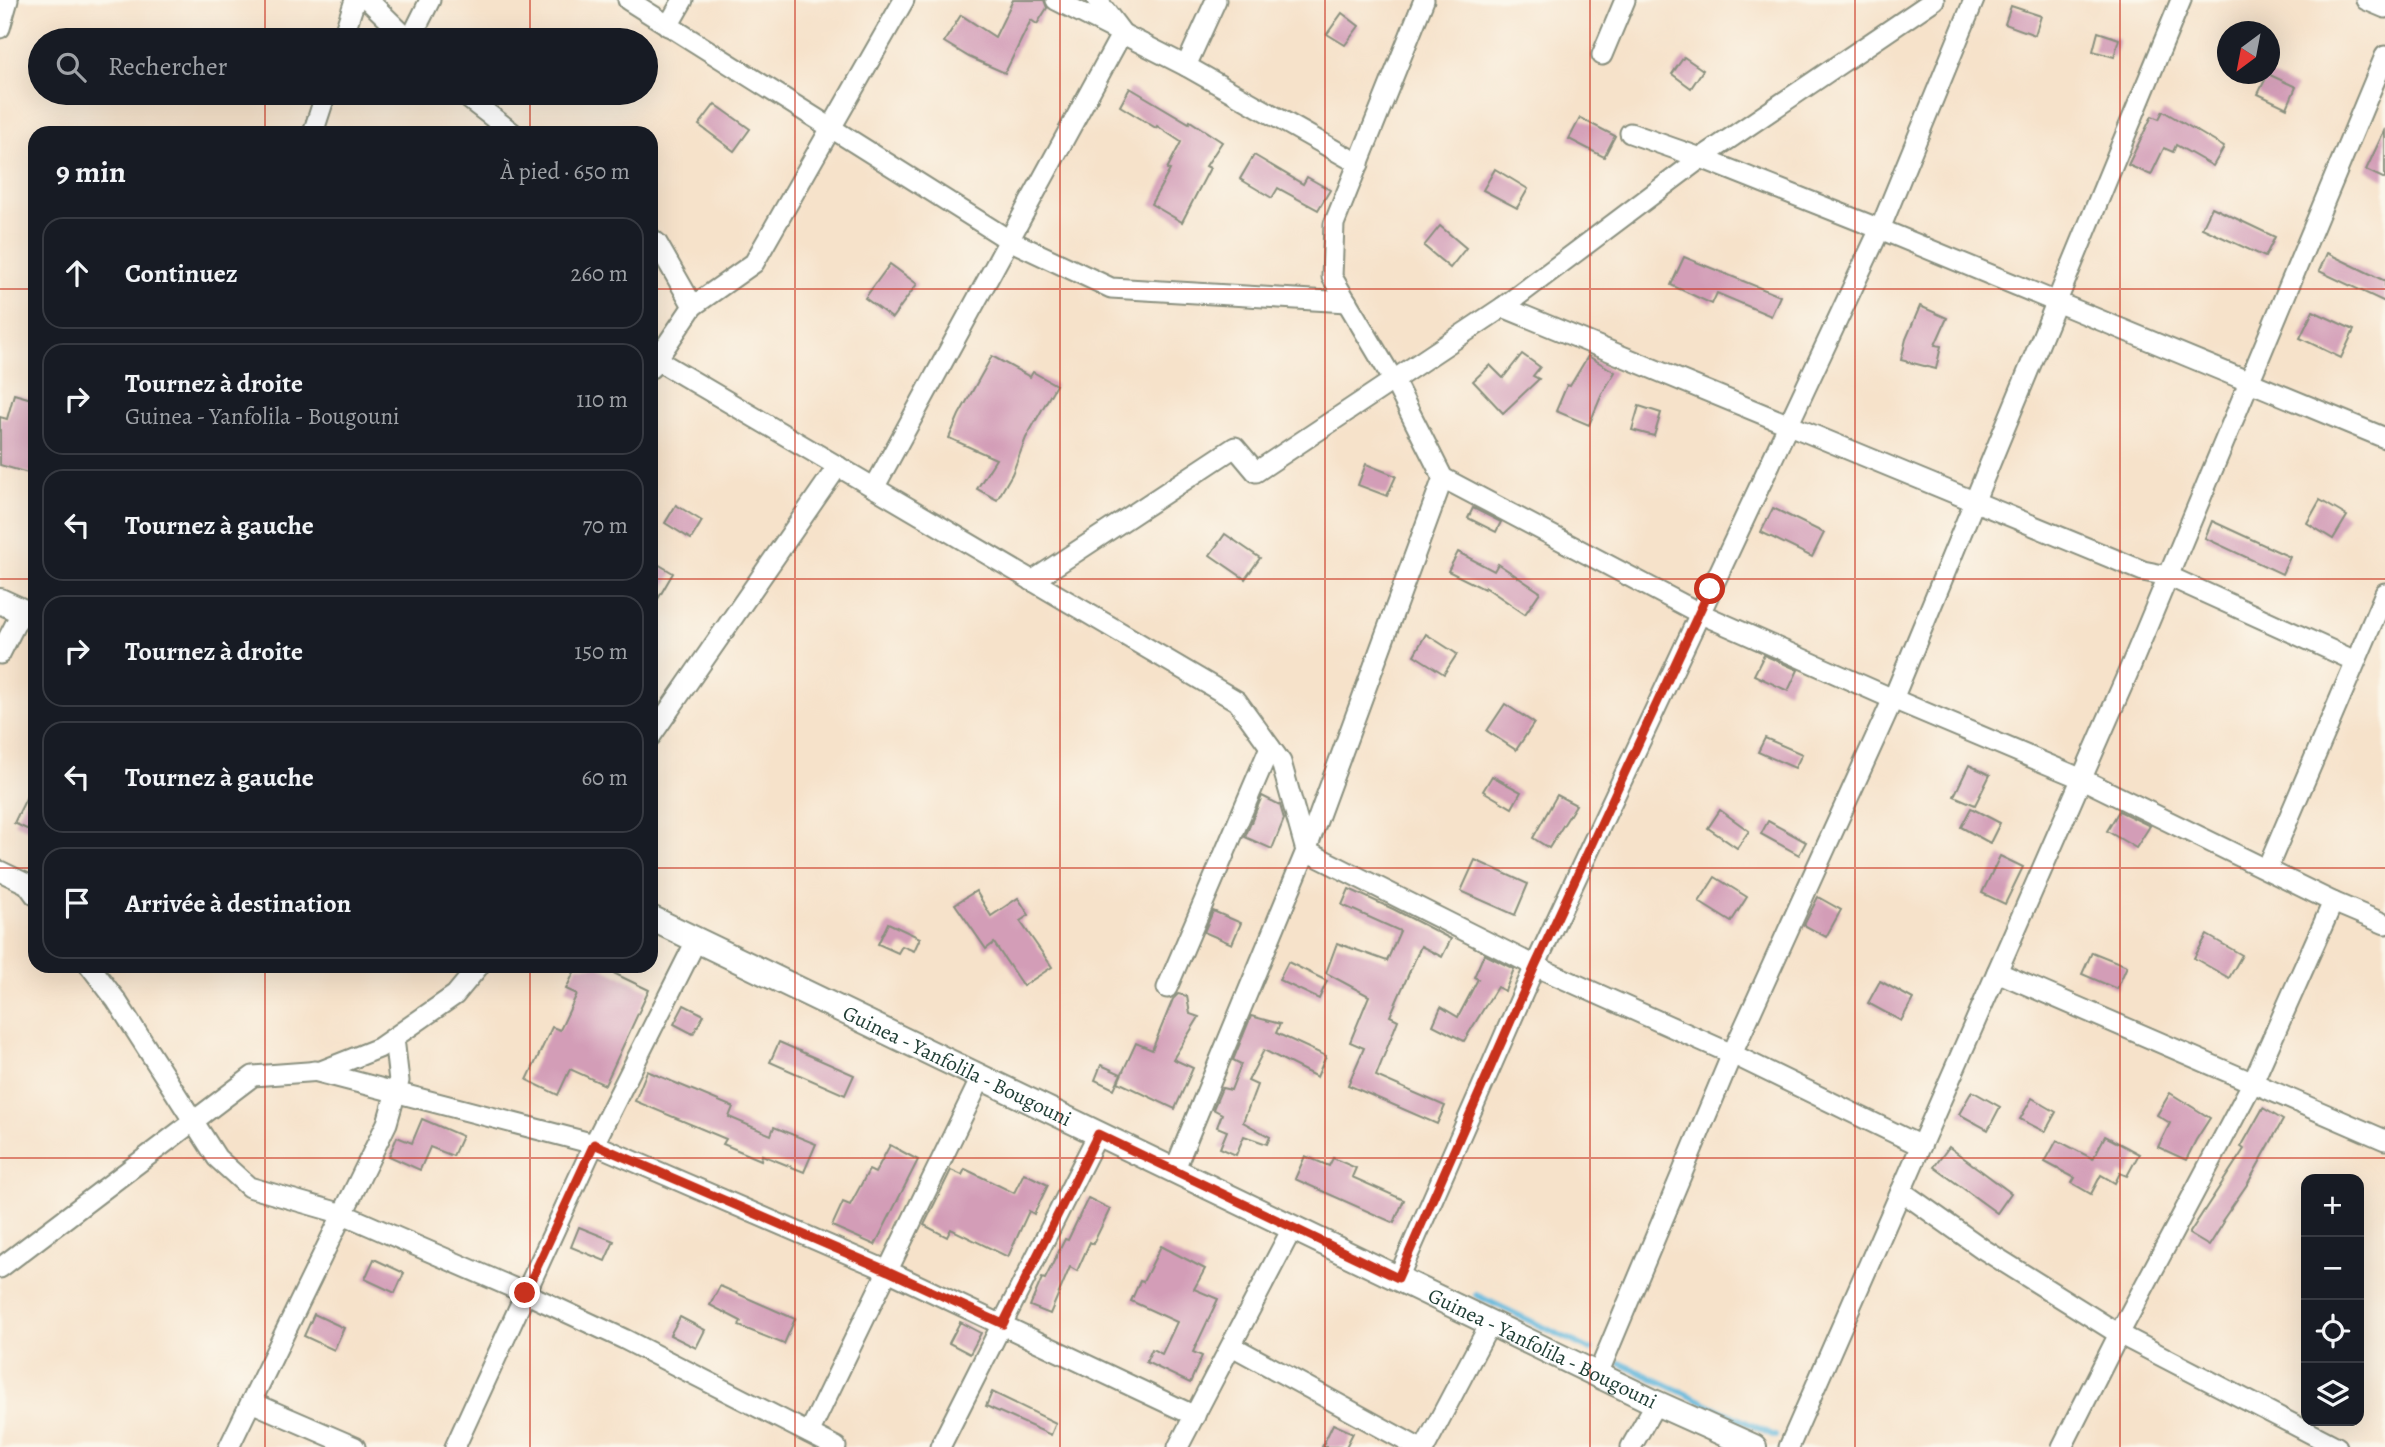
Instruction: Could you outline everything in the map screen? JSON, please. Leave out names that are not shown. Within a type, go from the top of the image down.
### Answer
[{"type":"main road","name":"Guinea - Yanfolila - Bougouni","points":[[658,922],[1656,1403],[1754,1447]]},
{"type":"street","points":[[0,28],[8,0]]},
{"type":"street","points":[[346,28],[355,0]]},
{"type":"street","points":[[368,0],[397,28]]},
{"type":"street","points":[[415,28],[429,0]]},
{"type":"street","points":[[628,0],[1009,240],[1111,288],[1347,302]]},
{"type":"street","points":[[668,26],[684,0]]},
{"type":"street","points":[[658,358],[693,306],[754,263],[904,0]]},
{"type":"street","points":[[1056,0],[1186,66],[1359,164]]},
{"type":"street","points":[[1097,0],[1122,33]]},
{"type":"street","points":[[1186,66],[1216,0]]},
{"type":"street","points":[[1424,0],[1334,225],[1332,277],[1394,381],[1443,478],[1699,612],[1893,699],[2080,778],[2333,902],[2385,924]]},
{"type":"street","points":[[1602,55],[1625,0]]},
{"type":"street","points":[[1032,581],[1236,447],[1256,472],[1503,307],[1701,158],[1934,0]]},
{"type":"street","points":[[1398,1278],[1535,966],[1880,229],[1974,0]]},
{"type":"street","points":[[1598,1374],[1732,1054],[1893,699],[2181,0]]},
{"type":"street","points":[[2365,0],[2385,8]]},
{"type":"street","points":[[874,488],[1122,33]]},
{"type":"street","points":[[1789,1447],[2127,675],[2385,55]]},
{"type":"street","points":[[315,126],[322,105]]},
{"type":"street","points":[[477,105],[504,126]]},
{"type":"street","points":[[1630,133],[1701,158],[1880,229],[2385,438]]},
{"type":"street","points":[[658,245],[693,306]]},
{"type":"street","points":[[1503,307],[2143,570],[2168,576],[2355,661]]},
{"type":"street","points":[[658,366],[838,466],[1237,701],[1281,762],[1306,851],[1535,966],[1732,1054],[1921,1146]]},
{"type":"street","points":[[658,726],[838,466]]},
{"type":"street","points":[[1174,1171],[1306,851],[1443,478]]},
{"type":"street","points":[[2267,869],[2385,593]]},
{"type":"street","points":[[0,654],[19,610]]},
{"type":"street","points":[[1167,988],[1270,747]]},
{"type":"street","points":[[0,871],[28,885]]},
{"type":"street","points":[[2063,1447],[2119,1334],[2253,1082],[2333,902]]},
{"type":"street","points":[[455,1447],[594,1144],[696,941]]},
{"type":"street","points":[[1997,972],[2385,1140]]},
{"type":"street","points":[[95,973],[116,1000],[218,1158],[249,1187],[343,1214],[525,1293],[624,1339],[836,1447]]},
{"type":"street","points":[[0,1268],[253,1076],[321,1071],[380,1048],[456,995],[473,973]]},
{"type":"street","points":[[229,1447],[387,1123],[399,1081],[394,1038]]},
{"type":"street","points":[[314,1071],[594,1144],[888,1271],[1195,1416]]},
{"type":"street","points":[[809,1433],[982,1076]]},
{"type":"street","points":[[940,1447],[1098,1134]]},
{"type":"street","points":[[1901,1191],[1983,1249],[2119,1334],[2337,1447]]},
{"type":"street","points":[[1178,1447],[1293,1227]]},
{"type":"street","points":[[1425,1447],[1491,1322]]},
{"type":"street","points":[[1232,1346],[1417,1447]]},
{"type":"street","points":[[251,1402],[355,1447]]},
{"type":"street","points":[[1631,1447],[1656,1403]]},
{"type":"building","points":[[1013,0],[1044,0],[1047,8],[1037,24],[1031,20],[1005,73],[944,42],[961,15],[995,37]]},
{"type":"building","points":[[2011,6],[2041,16],[2035,35],[2005,24]]},
{"type":"building","points":[[1342,13],[1359,26],[1345,45],[1327,34]]},
{"type":"building","points":[[2098,32],[2119,39],[2114,57],[2093,51]]},
{"type":"building","points":[[1684,57],[1703,70],[1691,88],[1672,74]]},
{"type":"building","points":[[2280,80],[2296,87],[2287,108],[2258,94],[2263,84],[2280,84]]},
{"type":"building","points":[[1130,88],[1222,142],[1206,166],[1210,168],[1182,222],[1151,204],[1170,170],[1167,169],[1181,142],[1120,106]]},
{"type":"building","points":[[715,104],[750,129],[734,151],[699,125]]},
{"type":"building","points":[[2163,111],[2224,147],[2213,166],[2176,145],[2173,152],[2164,148],[2151,175],[2128,165],[2152,116],[2159,119]]},
{"type":"building","points":[[1580,118],[1615,136],[1604,157],[1569,139]]},
{"type":"building","points":[[2385,129],[2385,179],[2366,170]]},
{"type":"building","points":[[1254,155],[1303,184],[1307,177],[1330,190],[1318,210],[1278,188],[1272,198],[1240,179]]},
{"type":"building","points":[[1495,169],[1528,189],[1517,208],[1483,190]]},
{"type":"building","points":[[2212,207],[2275,237],[2265,257],[2202,228]]},
{"type":"building","points":[[1440,226],[1466,248],[1450,268],[1424,246]]},
{"type":"building","points":[[2327,253],[2385,281],[2385,302],[2319,271]]},
{"type":"building","points":[[1684,257],[1780,296],[1771,316],[1717,293],[1712,304],[1671,285]]},
{"type":"building","points":[[890,264],[917,284],[892,318],[865,298]]},
{"type":"building","points":[[1920,306],[1947,318],[1935,345],[1941,346],[1936,369],[1901,360],[1906,339]]},
{"type":"building","points":[[2313,311],[2354,330],[2341,358],[2300,338]]},
{"type":"building","points":[[1522,354],[1540,367],[1533,376],[1539,379],[1503,413],[1473,381],[1490,365],[1503,378]]},
{"type":"building","points":[[992,356],[1030,377],[1033,372],[1056,385],[1026,438],[1012,474],[997,500],[977,489],[996,459],[949,438]]},
{"type":"building","points":[[1588,356],[1615,372],[1589,425],[1556,411],[1567,385],[1570,386]]},
{"type":"building","points":[[14,394],[28,398],[28,473],[0,465],[0,417],[7,419]]},
{"type":"building","points":[[1639,406],[1661,413],[1654,436],[1632,430]]},
{"type":"building","points":[[1366,464],[1396,476],[1387,496],[1358,485]]},
{"type":"building","points":[[2320,500],[2347,516],[2333,539],[2307,523]]},
{"type":"building","points":[[676,505],[702,521],[691,539],[665,523]]},
{"type":"building","points":[[1473,508],[1501,522],[1496,532],[1468,518]]},
{"type":"building","points":[[1773,508],[1824,533],[1812,557],[1761,532]]},
{"type":"building","points":[[2212,521],[2290,557],[2282,574],[2205,538]]},
{"type":"building","points":[[1225,534],[1260,558],[1245,579],[1210,555]]},
{"type":"building","points":[[1458,552],[1494,571],[1498,564],[1540,592],[1525,614],[1485,587],[1484,589],[1448,571]]},
{"type":"building","points":[[658,564],[673,573],[658,599]]},
{"type":"building","points":[[1426,634],[1457,654],[1444,674],[1414,655]]},
{"type":"building","points":[[1764,655],[1798,670],[1788,691],[1754,675]]},
{"type":"building","points":[[1505,704],[1534,723],[1516,750],[1487,731]]},
{"type":"building","points":[[1765,738],[1802,754],[1795,768],[1758,752]]},
{"type":"building","points":[[1969,765],[1990,775],[1975,805],[1954,796]]},
{"type":"building","points":[[1492,776],[1521,792],[1512,808],[1483,791]]},
{"type":"building","points":[[28,794],[28,830],[14,823]]},
{"type":"building","points":[[1557,795],[1576,805],[1549,848],[1533,838]]},
{"type":"building","points":[[1262,796],[1280,805],[1284,819],[1272,849],[1245,837]]},
{"type":"building","points":[[1971,808],[2000,823],[1990,843],[1961,827]]},
{"type":"building","points":[[1720,810],[1749,831],[1737,848],[1708,828]]},
{"type":"building","points":[[2119,811],[2150,826],[2136,848],[2107,831]]},
{"type":"building","points":[[1768,821],[1806,842],[1799,855],[1761,834]]},
{"type":"building","points":[[2000,856],[2023,867],[2005,904],[1982,893]]},
{"type":"building","points":[[1475,860],[1528,884],[1515,915],[1461,891]]},
{"type":"building","points":[[1715,877],[1747,897],[1731,922],[1699,902]]},
{"type":"building","points":[[1349,889],[1451,939],[1442,957],[1421,946],[1390,1016],[1398,1020],[1376,1076],[1445,1106],[1437,1124],[1348,1085],[1364,1048],[1350,1042],[1369,996],[1326,973],[1337,943],[1387,961],[1400,931],[1342,905]]},
{"type":"building","points":[[976,891],[991,916],[1018,898],[1029,915],[1020,921],[1052,967],[1023,986],[994,943],[986,949],[955,904]]},
{"type":"building","points":[[1818,897],[1841,910],[1826,937],[1804,925]]},
{"type":"building","points":[[1213,911],[1241,923],[1232,944],[1204,932]]},
{"type":"building","points":[[888,923],[920,938],[914,951],[902,946],[898,953],[878,944]]},
{"type":"building","points":[[2207,935],[2242,955],[2229,978],[2194,958]]},
{"type":"building","points":[[2092,952],[2127,966],[2117,989],[2082,974]]},
{"type":"building","points":[[1484,954],[1514,969],[1505,991],[1497,987],[1464,1041],[1433,1025],[1441,1007],[1458,1017],[1478,979],[1474,977]]},
{"type":"building","points":[[1288,962],[1327,981],[1319,999],[1279,980]]},
{"type":"building","points":[[574,973],[614,973],[649,990],[605,1085],[570,1069],[558,1095],[527,1080],[552,1027],[560,1030],[577,994],[566,989]]},
{"type":"building","points":[[1880,981],[1913,999],[1901,1021],[1868,1003]]},
{"type":"building","points":[[1178,994],[1187,996],[1190,1014],[1199,1017],[1173,1059],[1193,1068],[1175,1109],[1118,1082],[1136,1043],[1152,1050],[1173,999]]},
{"type":"building","points":[[684,1005],[704,1015],[693,1034],[674,1024]]},
{"type":"building","points":[[1251,1016],[1280,1024],[1276,1033],[1326,1056],[1317,1077],[1264,1050],[1248,1081],[1257,1085],[1243,1122],[1270,1137],[1267,1144],[1244,1136],[1236,1155],[1220,1148],[1227,1131],[1217,1127],[1222,1114],[1213,1109],[1222,1088],[1231,1090],[1241,1064],[1233,1060]]},
{"type":"building","points":[[779,1042],[854,1075],[845,1095],[770,1062]]},
{"type":"building","points":[[1101,1065],[1121,1074],[1114,1089],[1095,1080]]},
{"type":"building","points":[[647,1071],[733,1107],[729,1117],[771,1135],[774,1127],[816,1144],[804,1172],[762,1155],[761,1160],[723,1144],[726,1139],[635,1101]]},
{"type":"building","points":[[1972,1091],[2000,1107],[1988,1130],[1959,1114]]},
{"type":"building","points":[[2170,1093],[2210,1118],[2186,1160],[2158,1147],[2170,1123],[2157,1115]]},
{"type":"building","points":[[2032,1098],[2056,1112],[2045,1132],[2020,1119]]},
{"type":"building","points":[[2263,1108],[2283,1120],[2209,1246],[2189,1234],[2244,1149],[2241,1147]]},
{"type":"building","points":[[422,1119],[462,1136],[453,1156],[430,1147],[420,1170],[389,1156],[397,1137],[412,1143]]},
{"type":"building","points":[[2105,1136],[2139,1154],[2127,1176],[2120,1173],[2115,1183],[2101,1175],[2091,1194],[2072,1183],[2075,1178],[2045,1162],[2057,1140],[2093,1159]]},
{"type":"building","points":[[890,1145],[918,1160],[875,1245],[832,1226],[843,1202],[850,1205],[869,1170],[875,1173]]},
{"type":"building","points":[[1949,1147],[2011,1193],[1997,1213],[1934,1167]]},
{"type":"building","points":[[1305,1156],[1329,1166],[1333,1158],[1356,1168],[1352,1177],[1404,1200],[1394,1223],[1295,1179]]},
{"type":"building","points":[[965,1169],[1014,1193],[1024,1173],[1048,1185],[1034,1214],[1029,1211],[1008,1257],[951,1229],[947,1237],[924,1225],[951,1170],[962,1175]]},
{"type":"building","points":[[1088,1198],[1110,1209],[1093,1244],[1090,1242],[1077,1271],[1070,1267],[1050,1314],[1030,1306],[1042,1278],[1045,1279],[1065,1239],[1068,1240]]},
{"type":"building","points":[[579,1227],[614,1241],[605,1261],[571,1247]]},
{"type":"building","points":[[1161,1246],[1205,1269],[1194,1289],[1218,1299],[1193,1352],[1202,1356],[1190,1383],[1146,1362],[1152,1349],[1162,1354],[1177,1322],[1131,1301]]},
{"type":"building","points":[[374,1259],[404,1273],[395,1293],[365,1279]]},
{"type":"building","points":[[720,1286],[795,1319],[784,1344],[739,1326],[741,1321],[710,1305]]},
{"type":"building","points":[[314,1314],[344,1328],[334,1350],[304,1336]]},
{"type":"building","points":[[680,1317],[705,1330],[696,1348],[670,1335]]},
{"type":"building","points":[[960,1322],[981,1333],[970,1354],[949,1343]]},
{"type":"building","points":[[992,1392],[1056,1423],[1051,1435],[986,1406]]},
{"type":"building","points":[[1333,1424],[1353,1433],[1346,1447],[1322,1447]]},
{"type":"waterway","points":[[1476,1295],[1591,1350]]},
{"type":"waterway","points":[[1620,1363],[1775,1436]]},
{"type":"route","points":[[525,1293],[594,1144],[888,1271],[1003,1324],[1098,1134],[1398,1278],[1535,966],[1710,589]]}]
